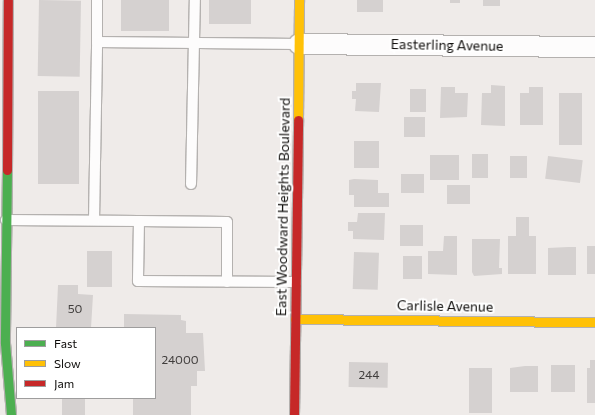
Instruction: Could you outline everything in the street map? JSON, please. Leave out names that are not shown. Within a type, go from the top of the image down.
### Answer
[{"type":"street","points":[[8,0],[4,343],[12,415]]},
{"type":"street","name":"East Woodward Heights Boulevard","points":[[294,415],[300,0]]},
{"type":"street","name":"Easterling Avenue","points":[[299,44],[595,47]]},
{"type":"street","name":"Carlisle Avenue","points":[[295,319],[595,322]]},
{"type":"lane","points":[[94,220],[97,0]]},
{"type":"lane","points":[[191,184],[195,0]]},
{"type":"lane","points":[[97,42],[299,44]]},
{"type":"lane","points":[[6,220],[227,222],[227,282]]},
{"type":"lane","points":[[139,221],[138,281],[296,282]]},
{"type":"building","points":[[39,0],[81,1],[80,77],[38,76]]},
{"type":"building","points":[[121,0],[169,0],[169,31],[121,31]]},
{"type":"building","points":[[209,0],[251,0],[251,24],[209,24]]},
{"type":"building","points":[[357,0],[383,0],[383,12],[357,12]]},
{"type":"building","points":[[450,0],[460,0],[460,3],[450,3]]},
{"type":"building","points":[[483,0],[500,0],[500,6],[483,6]]},
{"type":"building","points":[[356,83],[381,83],[379,112],[355,111],[356,99],[352,99],[352,91],[356,91]]},
{"type":"building","points":[[491,85],[505,86],[505,126],[481,125],[482,93],[491,93]]},
{"type":"building","points":[[441,87],[455,87],[455,93],[468,93],[467,117],[440,118]]},
{"type":"building","points":[[529,87],[543,87],[543,125],[520,125],[520,93],[529,93]]},
{"type":"building","points":[[410,89],[426,89],[426,112],[410,112]]},
{"type":"building","points":[[38,91],[79,91],[79,184],[38,184]]},
{"type":"building","points":[[559,93],[582,93],[582,145],[559,145]]},
{"type":"building","points":[[404,117],[425,117],[425,137],[404,137]]},
{"type":"building","points":[[354,141],[379,141],[379,168],[354,168]]},
{"type":"building","points":[[472,154],[488,154],[488,178],[472,178]]},
{"type":"building","points":[[430,155],[459,155],[459,180],[430,180]]},
{"type":"building","points":[[510,156],[527,156],[527,178],[510,178]]},
{"type":"building","points":[[548,156],[583,160],[580,183],[545,179]]},
{"type":"building","points":[[401,174],[424,174],[424,193],[401,193]]},
{"type":"building","points":[[349,180],[378,180],[378,193],[389,193],[389,207],[354,207],[354,195],[349,195]]},
{"type":"building","points":[[447,185],[470,185],[470,204],[447,204]]},
{"type":"building","points":[[358,213],[385,213],[384,240],[353,239],[353,231],[348,231],[348,222],[357,222]]},
{"type":"building","points":[[516,217],[529,217],[529,236],[536,236],[536,274],[508,274],[508,236],[516,236]]},
{"type":"building","points":[[400,225],[423,225],[423,246],[400,246]]},
{"type":"building","points":[[444,236],[457,236],[457,275],[428,274],[428,251],[443,251]]},
{"type":"building","points":[[472,239],[500,239],[499,268],[502,268],[502,274],[474,276],[472,272]]},
{"type":"building","points":[[587,246],[595,246],[595,274],[587,274]]},
{"type":"building","points":[[576,247],[576,275],[548,275],[548,248]]},
{"type":"building","points":[[87,251],[112,251],[112,287],[87,287]]},
{"type":"building","points":[[354,252],[379,253],[378,290],[353,289]]},
{"type":"building","points":[[403,256],[422,256],[422,279],[403,279]]},
{"type":"building","points":[[58,285],[78,285],[78,294],[93,295],[91,327],[56,327]]},
{"type":"building","points":[[124,314],[181,315],[181,320],[186,321],[186,333],[203,333],[205,371],[197,371],[197,386],[191,386],[191,415],[133,415],[133,399],[156,399],[156,327],[124,327]]},
{"type":"building","points":[[590,360],[595,360],[595,403],[587,403],[587,368],[590,368]]},
{"type":"building","points":[[349,362],[388,363],[388,388],[349,387]]},
{"type":"building","points":[[551,365],[575,365],[575,392],[551,392]]},
{"type":"building","points":[[538,366],[538,392],[510,392],[510,368]]},
{"type":"building","points":[[469,368],[492,368],[492,413],[469,413]]},
{"type":"building","points":[[62,399],[85,399],[85,415],[62,415]]},
{"type":"traffic: fast","points":[[7,170],[5,343],[11,415]]},
{"type":"traffic: slow","points":[[298,120],[299,0]]},
{"type":"traffic: slow","points":[[295,319],[595,322]]},
{"type":"traffic: jam","points":[[7,170],[8,0]]},
{"type":"traffic: jam","points":[[294,415],[298,120]]}]
